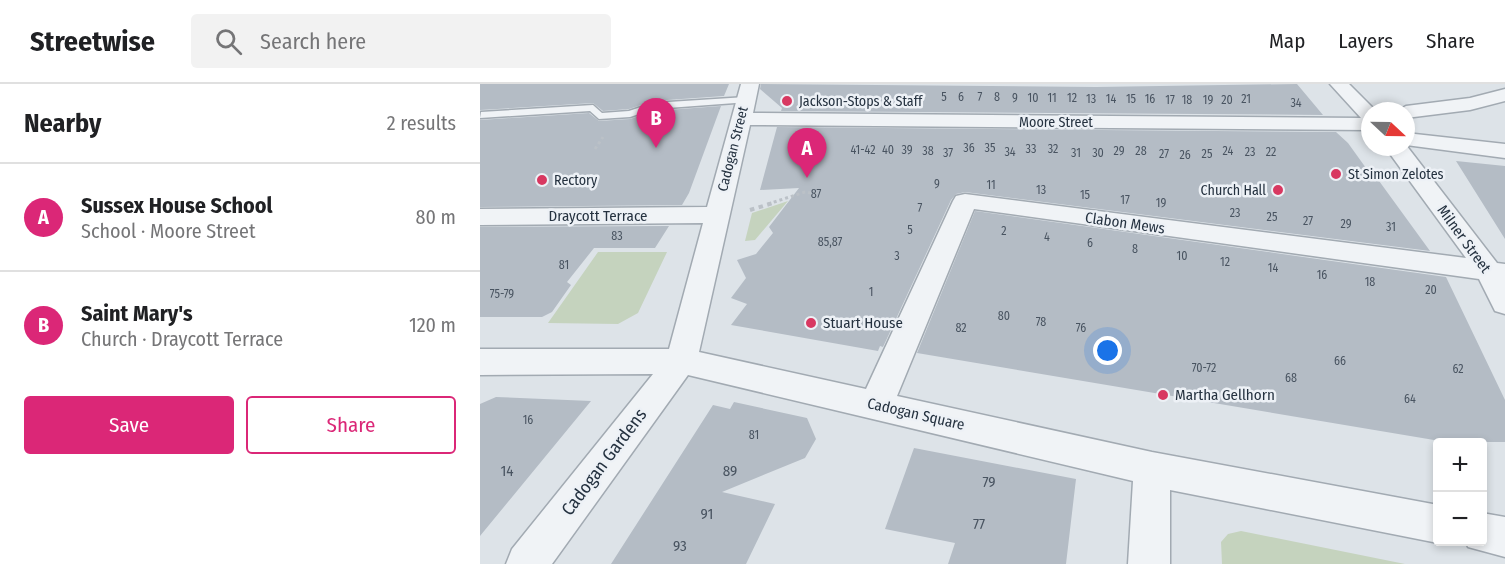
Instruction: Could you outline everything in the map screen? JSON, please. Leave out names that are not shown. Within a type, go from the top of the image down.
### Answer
[{"type":"street","points":[[1339,84],[1361,106]]},
{"type":"street","points":[[1415,111],[1505,95]]},
{"type":"street","name":"Moore Street","points":[[746,101],[1361,124]]},
{"type":"street","name":"Cadogan Street","points":[[716,218],[746,101]]},
{"type":"street","points":[[1447,107],[1449,117],[1461,129],[1505,151]]},
{"type":"street","points":[[1415,140],[1505,151]]},
{"type":"street","name":"Milner Street","points":[[1403,156],[1497,272],[1505,304]]},
{"type":"street","name":"Clabon Mews","points":[[876,405],[965,201],[1497,272]]},
{"type":"street","name":"Draycott Terrace","points":[[480,216],[716,218]]},
{"type":"street","name":"Cadogan Gardens","points":[[528,564],[681,361],[716,218]]},
{"type":"street","points":[[480,362],[681,361]]},
{"type":"street","name":"Cadogan Square","points":[[681,361],[1152,469],[1433,523]]},
{"type":"street","points":[[1149,564],[1152,469]]},
{"type":"street","points":[[1487,534],[1505,537]]},
{"type":"lane","points":[[481,115],[593,108],[599,116],[630,114],[652,106],[746,101]]},
{"type":"path","points":[[716,218],[805,192],[816,194]]},
{"type":"green space","points":[[788,201],[755,240],[745,241],[752,213]]},
{"type":"green space","points":[[598,252],[667,252],[638,313],[618,324],[548,323]]},
{"type":"green space","points":[[1241,531],[1405,564],[1222,564],[1221,542],[1228,534]]},
{"type":"building","points":[[480,84],[729,84],[724,96],[653,101],[629,109],[603,111],[593,103],[480,110]]},
{"type":"building","points":[[761,84],[1096,87],[1297,84],[1323,115],[781,111],[782,108],[760,89]]},
{"type":"building","points":[[721,106],[689,193],[682,205],[480,207],[480,120],[589,113],[599,121],[630,119],[654,111]]},
{"type":"building","points":[[777,127],[1336,132],[1348,143],[1371,175],[1374,174],[1430,251],[965,192],[956,194],[951,200],[883,347],[880,346],[878,351],[731,325],[747,304],[731,298],[746,278],[737,260],[756,254],[773,233],[769,227],[799,188],[760,190]]},
{"type":"building","points":[[1456,161],[1505,166],[1505,239]]},
{"type":"building","points":[[975,211],[1446,277],[1505,400],[1505,442],[1487,442],[1487,438],[1433,438],[1433,440],[917,353]]},
{"type":"building","points":[[669,226],[655,248],[594,248],[567,282],[571,285],[552,312],[542,317],[480,317],[480,227]]},
{"type":"building","points":[[496,397],[591,401],[480,536],[480,404]]},
{"type":"building","points":[[734,402],[807,418],[816,439],[805,458],[722,492],[775,504],[746,564],[611,564],[713,405],[730,409]]},
{"type":"building","points":[[914,448],[1076,479],[1066,564],[948,564],[955,543],[885,529]]},
{"type":"place","name":"Jackson-Stops & Staff","points":[[787,101]]},
{"type":"place","name":"Saint Mary's","points":[[656,148]]},
{"type":"place","name":"St Simon Zelotes","points":[[1336,174]]},
{"type":"place","name":"Sussex House School","points":[[807,178]]},
{"type":"place","name":"Rectory","points":[[542,180]]},
{"type":"place","name":"Church Hall","points":[[1278,190]]},
{"type":"place","name":"Stuart House","points":[[811,323]]},
{"type":"place","name":"Martha Gellhorn","points":[[1163,395]]}]
